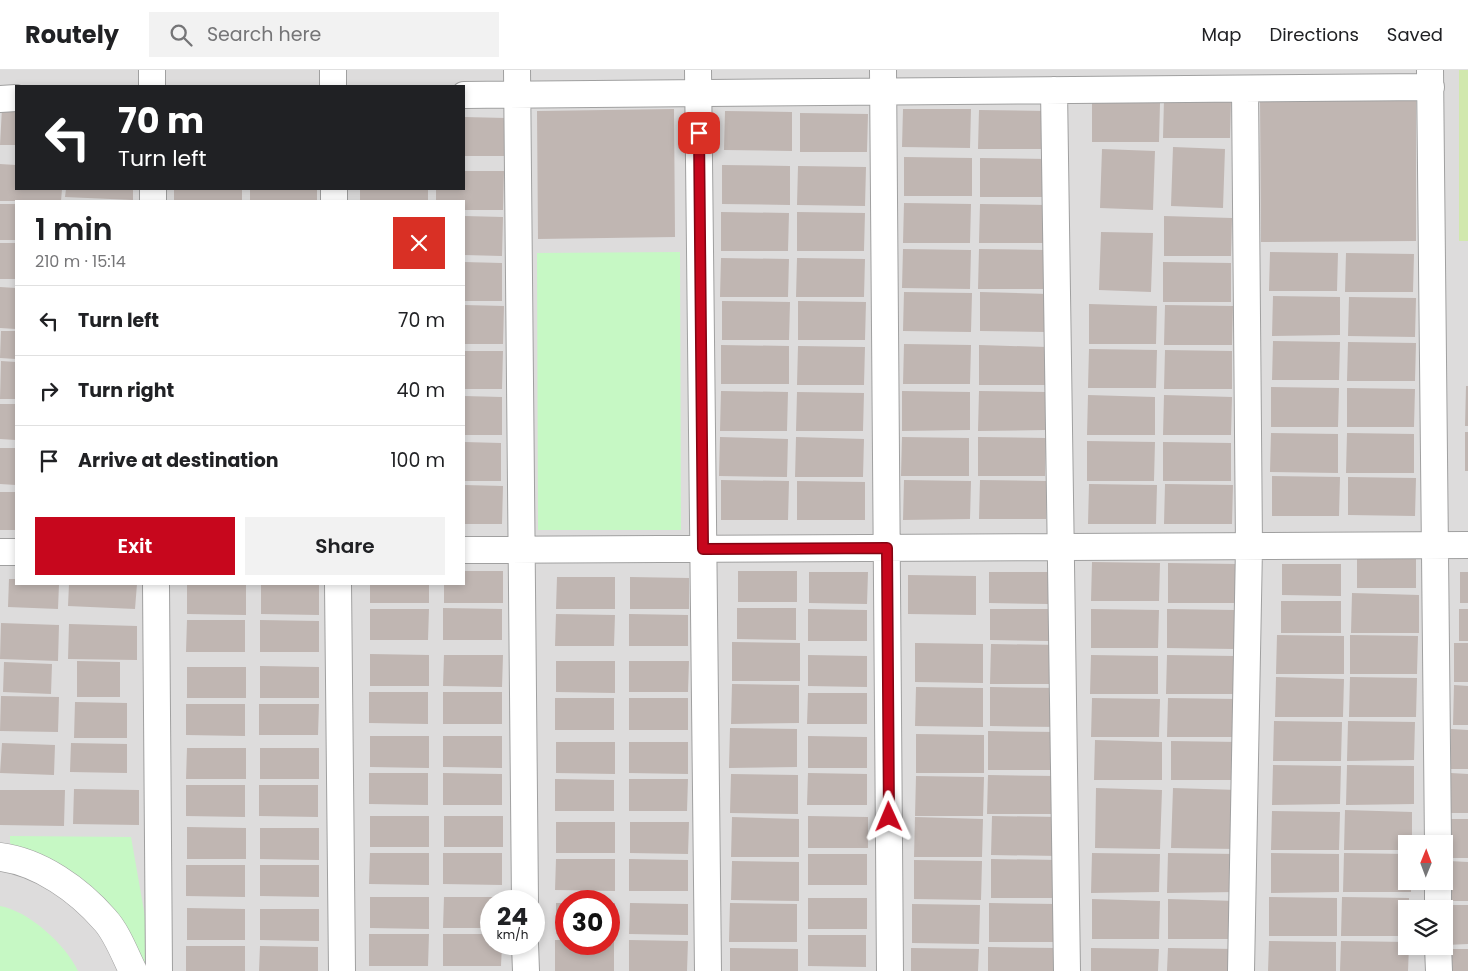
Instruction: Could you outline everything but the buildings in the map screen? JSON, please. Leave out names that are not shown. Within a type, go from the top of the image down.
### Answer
[{"type":"street","points":[[152,70],[152,85]]},
{"type":"street","points":[[333,70],[333,85]]},
{"type":"street","points":[[465,95],[517,82],[883,81],[1245,89],[1431,79],[1438,835]]},
{"type":"street","points":[[883,81],[890,971]]},
{"type":"street","points":[[517,82],[525,890]]},
{"type":"street","points":[[698,82],[708,971]]},
{"type":"street","points":[[1044,84],[1061,548],[1067,971]]},
{"type":"street","points":[[1242,971],[1248,547],[1245,89]]},
{"type":"street","points":[[0,98],[15,98]]},
{"type":"street","points":[[465,550],[1468,545]]},
{"type":"street","points":[[0,552],[15,552]]},
{"type":"street","points":[[156,585],[160,971]]},
{"type":"street","points":[[338,585],[342,971]]},
{"type":"street","points":[[0,857],[13,858],[65,882],[106,921],[133,971]]},
{"type":"street","points":[[525,955],[526,971]]},
{"type":"street","points":[[1438,955],[1439,971]]},
{"type":"shaded area","points":[[0,70],[1459,70],[1459,241],[1468,241],[1468,971],[0,971]]},
{"type":"green space","points":[[1459,70],[1468,70],[1468,241],[1459,241]]},
{"type":"green space","points":[[680,252],[681,530],[538,530],[537,253]]},
{"type":"green space","points":[[10,836],[131,837],[153,962],[147,966],[141,963],[10,843]]},
{"type":"green space","points":[[0,906],[23,915],[56,940],[78,971],[0,971]]},
{"type":"route","points":[[699,133],[703,549],[887,548],[889,817]]}]
